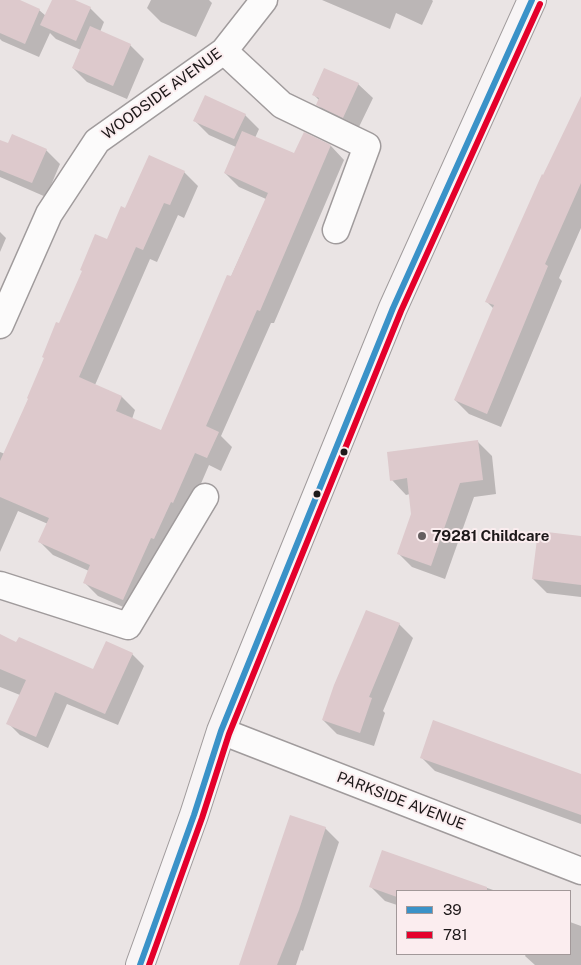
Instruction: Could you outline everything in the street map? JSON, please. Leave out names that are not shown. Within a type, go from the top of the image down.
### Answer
[{"type":"main road","points":[[140,965],[194,815],[221,731],[393,308],[532,0]]},
{"type":"street","name":"WOODSIDE AVENUE","points":[[0,325],[49,214],[97,141],[224,51],[264,0]]},
{"type":"street","points":[[224,51],[282,105],[367,146],[336,230]]},
{"type":"street","points":[[0,585],[128,626],[205,497]]},
{"type":"street","name":"PARKSIDE AVENUE","points":[[221,731],[581,871]]},
{"type":"building","points":[[0,0],[20,0],[40,9],[25,44],[0,33]]},
{"type":"building","points":[[52,0],[75,0],[91,7],[76,41],[40,25]]},
{"type":"building","points":[[90,26],[131,44],[113,86],[72,68]]},
{"type":"building","points":[[324,68],[359,83],[343,118],[316,105],[319,98],[312,95]]},
{"type":"building","points":[[205,95],[246,114],[234,139],[193,121]]},
{"type":"building","points":[[581,96],[581,183],[545,264],[548,266],[487,414],[454,400],[494,305],[485,302],[542,174]]},
{"type":"building","points":[[242,131],[294,153],[304,132],[331,145],[260,311],[257,310],[206,426],[219,432],[207,458],[195,453],[173,503],[171,502],[154,539],[151,538],[123,600],[83,583],[90,565],[38,542],[49,518],[0,497],[0,461],[28,399],[56,322],[59,323],[82,271],[80,270],[95,234],[107,239],[121,206],[125,208],[149,155],[185,171],[170,205],[164,203],[143,250],[136,247],[79,377],[122,396],[116,411],[161,430],[227,275],[231,276],[268,193],[224,173]]},
{"type":"building","points":[[12,134],[47,149],[32,183],[0,170],[0,140],[8,143]]},
{"type":"building","points":[[478,440],[483,480],[460,483],[431,566],[397,554],[411,514],[407,478],[390,481],[387,452]]},
{"type":"building","points":[[538,531],[581,536],[581,585],[532,579]]},
{"type":"building","points":[[366,610],[400,623],[369,697],[372,698],[360,733],[322,720],[334,685]]},
{"type":"building","points":[[0,634],[16,642],[19,637],[93,669],[106,641],[133,653],[105,714],[55,692],[36,737],[6,724],[26,680],[0,669]]},
{"type":"building","points":[[433,720],[581,774],[581,815],[420,758]]},
{"type":"building","points":[[290,815],[326,827],[299,910],[277,965],[239,965]]},
{"type":"building","points":[[382,850],[487,887],[487,890],[396,890],[396,897],[369,887]]},
{"type":"transit line","name":"39","points":[[140,965],[194,815],[221,731],[393,308],[532,0]]},
{"type":"transit line","name":"781","points":[[149,965],[202,818],[229,734],[401,311],[540,4]]},
{"type":"place","name":"79281 Childcare","points":[[422,536]]}]
